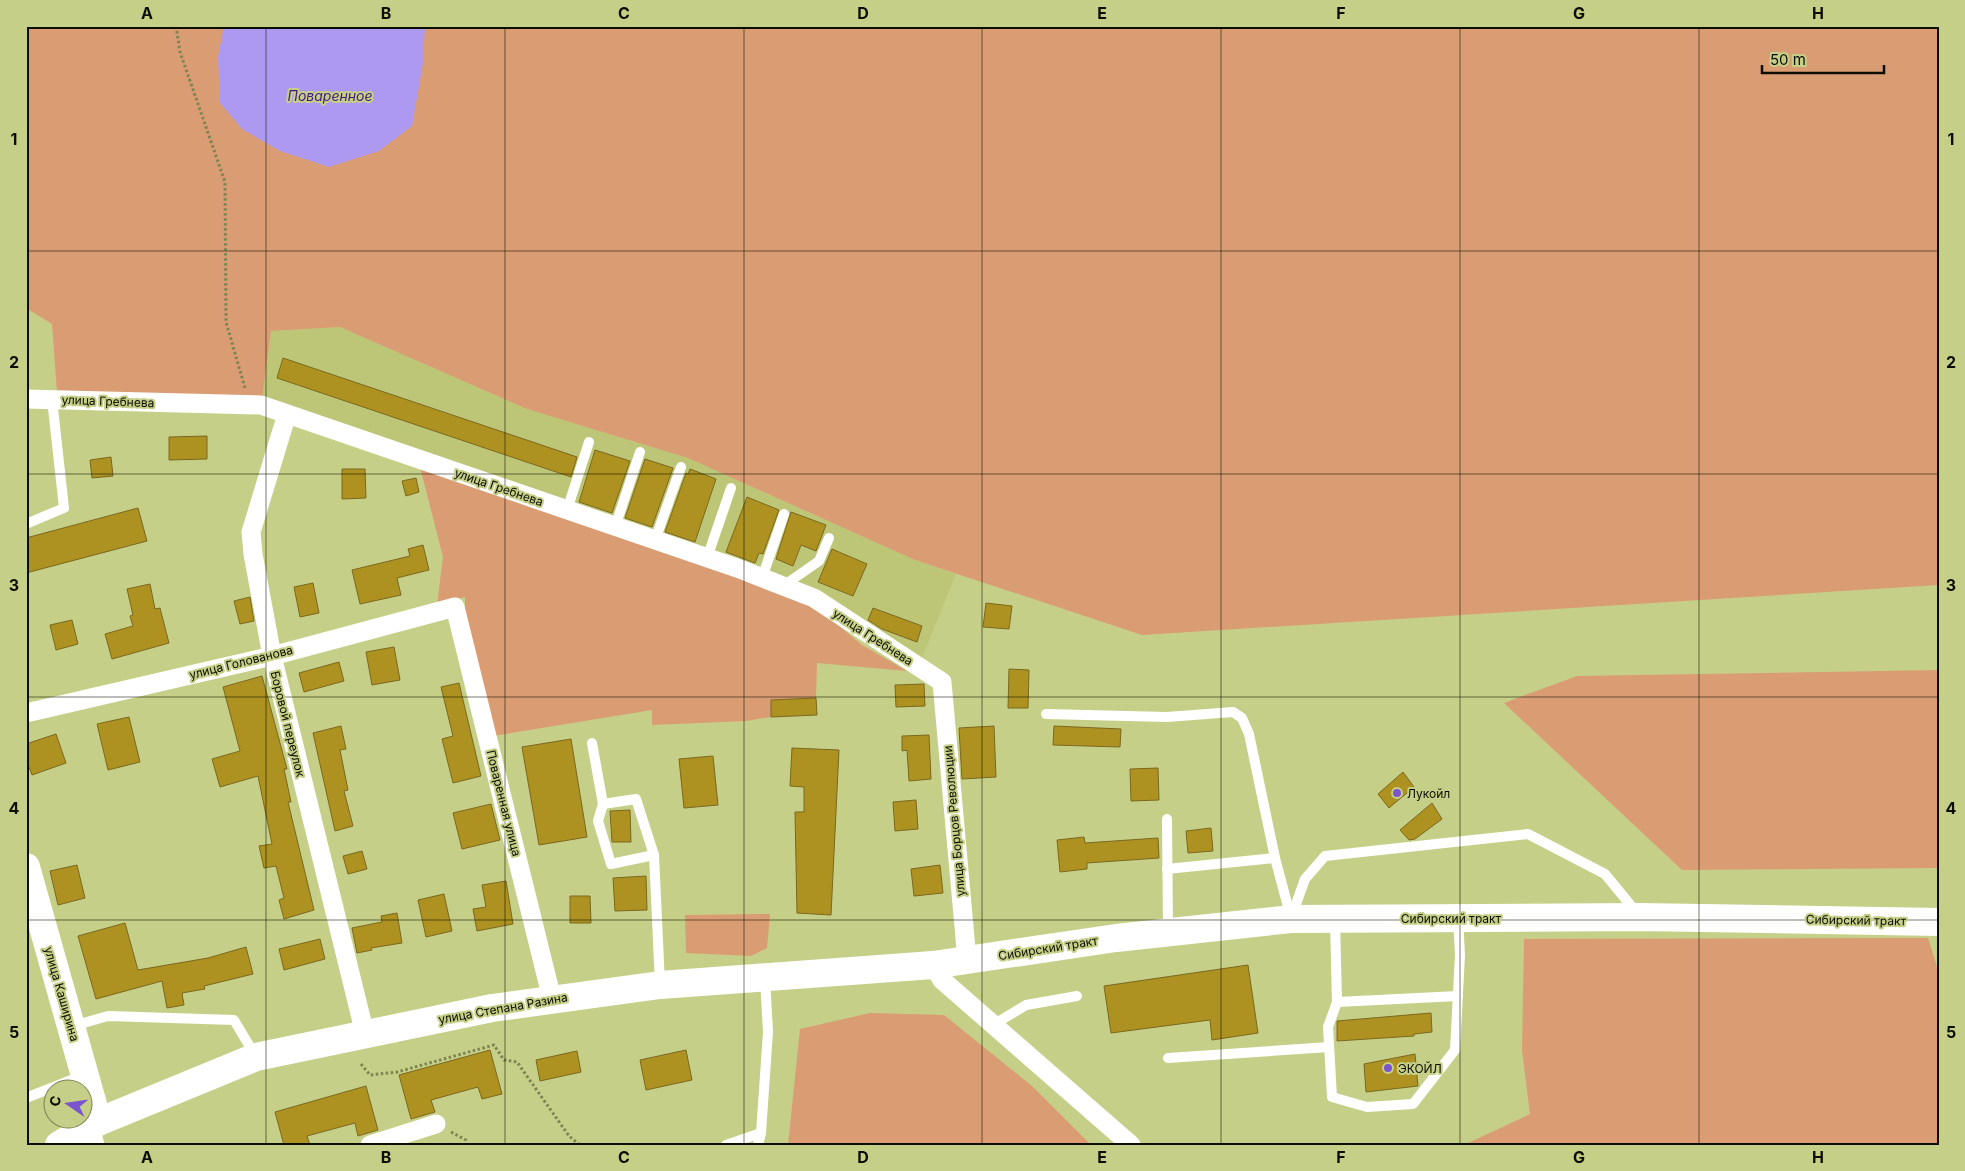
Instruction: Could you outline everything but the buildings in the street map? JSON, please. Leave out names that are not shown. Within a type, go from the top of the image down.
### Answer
[{"type":"main road","name":"улица Каширина","points":[[26,867],[85,1074],[94,1131]]},
{"type":"main road","name":"Сибирский тракт","points":[[967,960],[1116,938],[1291,919],[1640,917],[1939,922]]},
{"type":"main road","name":"улица Степана Разина","points":[[59,1145],[256,1057],[492,1008],[660,985],[932,965],[967,960]]},
{"type":"street","name":"улица Гребнева","points":[[26,399],[261,405],[707,558],[814,598],[942,682]]},
{"type":"street","name":"Боровой переулок","points":[[287,414],[251,532],[272,656],[365,1034]]},
{"type":"street","name":"улица Голованова","points":[[26,713],[272,656],[455,607]]},
{"type":"street","name":"Поваренная улица","points":[[455,607],[552,999]]},
{"type":"street","name":"улица Борцов Революции","points":[[942,682],[967,960]]},
{"type":"street","points":[[932,965],[942,980],[1131,1145]]},
{"type":"street","points":[[370,1145],[436,1124]]},
{"type":"lane","points":[[26,524],[64,508],[52,399]]},
{"type":"lane","points":[[567,510],[589,442]]},
{"type":"lane","points":[[615,526],[640,452]]},
{"type":"lane","points":[[655,540],[681,467]]},
{"type":"lane","points":[[707,558],[731,488]]},
{"type":"lane","points":[[762,578],[784,514]]},
{"type":"lane","points":[[783,586],[819,561],[829,538]]},
{"type":"lane","points":[[1046,714],[1166,716],[1233,712],[1242,718],[1249,734],[1275,858],[1291,919]]},
{"type":"lane","points":[[592,743],[603,804],[598,821],[611,864],[654,855]]},
{"type":"lane","points":[[603,804],[636,798],[654,855],[660,985]]},
{"type":"lane","points":[[1167,819],[1168,932]]},
{"type":"lane","points":[[1291,919],[1305,879],[1325,856],[1528,834],[1605,874],[1640,917]]},
{"type":"lane","points":[[1167,869],[1275,858]]},
{"type":"lane","points":[[1335,919],[1337,1002],[1328,1027],[1332,1096],[1367,1107],[1413,1104],[1455,1050],[1460,955],[1458,918]]},
{"type":"lane","points":[[758,1145],[761,1133],[768,1032],[765,976]]},
{"type":"lane","points":[[993,1025],[1026,1005],[1077,996]]},
{"type":"lane","points":[[1337,1002],[1458,996]]},
{"type":"lane","points":[[71,1026],[108,1016],[234,1020],[256,1057]]},
{"type":"lane","points":[[1168,1058],[1329,1047]]},
{"type":"lane","points":[[26,1098],[85,1074]]},
{"type":"lane","points":[[726,1145],[761,1133]]},
{"type":"path","points":[[176,26],[180,52],[225,182],[226,322],[250,405]]},
{"type":"path","points":[[361,1064],[370,1075],[397,1072],[494,1045],[504,1060],[517,1062],[569,1136],[580,1145]]},
{"type":"path","points":[[436,1124],[466,1140],[467,1145]]},
{"type":"shaded area","points":[[26,26],[1939,26],[1939,585],[1142,635],[915,560],[688,458],[527,409],[340,327],[271,331],[262,399],[57,392],[52,324],[26,308]]},
{"type":"shaded area","points":[[340,327],[527,409],[688,458],[915,560],[956,574],[920,663],[818,595],[262,399],[271,331]]},
{"type":"shaded area","points":[[420,467],[810,602],[862,645],[907,671],[817,663],[816,698],[771,700],[771,717],[746,721],[652,725],[652,710],[493,736],[465,615],[465,597],[437,605],[443,557]]},
{"type":"shaded area","points":[[1939,670],[1939,868],[1682,870],[1504,703],[1577,676]]},
{"type":"shaded area","points":[[770,914],[767,948],[751,956],[686,953],[685,915]]},
{"type":"shaded area","points":[[1928,938],[1939,973],[1939,1145],[1464,1145],[1530,1114],[1522,1050],[1524,939]]},
{"type":"shaded area","points":[[870,1013],[944,1015],[1032,1086],[1091,1145],[788,1145],[800,1029]]},
{"type":"water","name":"Поваренное","points":[[224,26],[425,26],[423,63],[412,126],[379,151],[329,167],[280,151],[242,129],[220,103],[218,57]]},
{"type":"place","name":"Лукойл","points":[[1397,793]]},
{"type":"place","name":"ЭКОЙЛ","points":[[1388,1068]]}]
